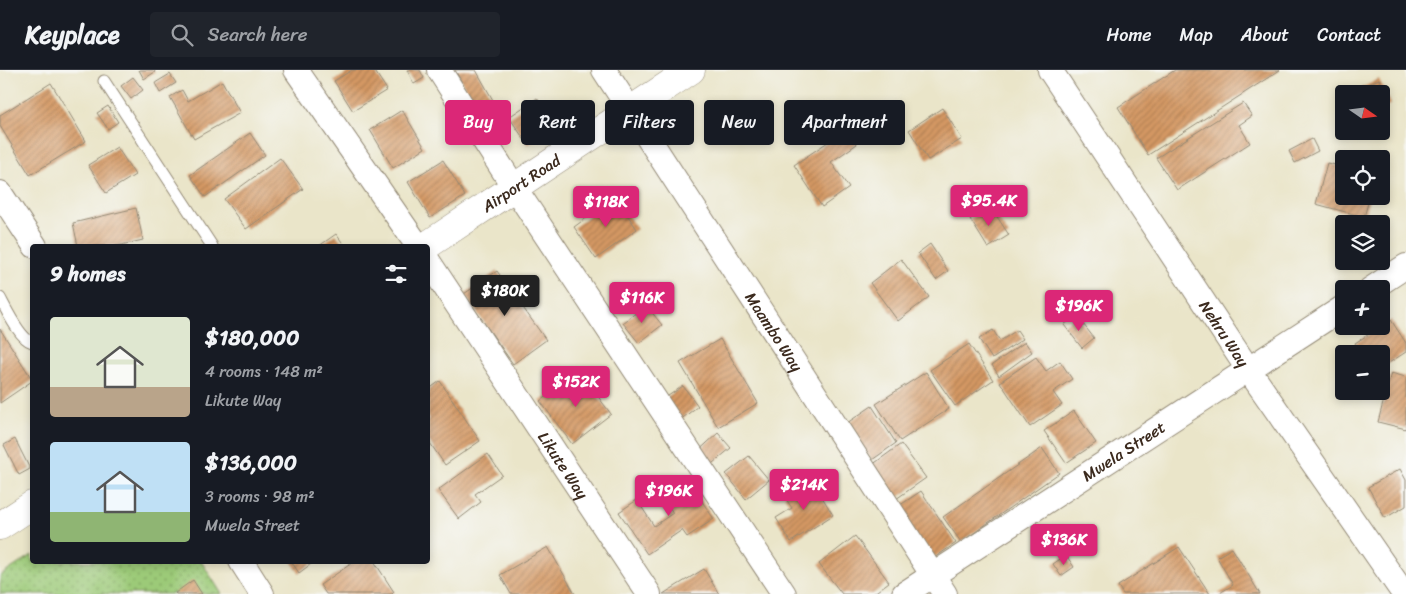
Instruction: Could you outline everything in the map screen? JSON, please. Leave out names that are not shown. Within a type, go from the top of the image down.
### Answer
[{"type":"street","points":[[296,70],[417,244]]},
{"type":"street","points":[[439,70],[514,187],[784,594]]},
{"type":"street","name":"Maambo Way","points":[[604,70],[624,100]]},
{"type":"street","name":"Airport Road","points":[[645,100],[691,70]]},
{"type":"street","name":"Nehru Way","points":[[1050,70],[1248,369],[1404,594]]},
{"type":"street","name":"Airport Road","points":[[429,244],[605,127]]},
{"type":"street","name":"Maambo Way","points":[[653,145],[939,585]]},
{"type":"street","points":[[0,193],[34,244]]},
{"type":"street","name":"Likute Way","points":[[430,264],[649,594]]},
{"type":"street","points":[[1385,280],[1406,266]]},
{"type":"street","name":"Mwela Street","points":[[904,594],[939,585],[1248,369],[1335,313]]},
{"type":"street","points":[[0,526],[30,505]]},
{"type":"street","points":[[243,564],[262,594]]},
{"type":"lane","points":[[104,81],[211,244]]},
{"type":"lane","points":[[0,298],[21,333],[30,341]]},
{"type":"green space","points":[[30,556],[30,564],[203,564],[222,594],[0,594],[0,576]]},
{"type":"building","points":[[139,70],[154,70],[155,72],[144,79]]},
{"type":"building","points":[[352,70],[374,70],[387,90],[353,111],[334,81]]},
{"type":"building","points":[[407,70],[420,70],[424,78],[414,84]]},
{"type":"building","points":[[455,70],[476,70],[493,100],[472,100]]},
{"type":"building","points":[[1175,70],[1280,70],[1148,155],[1118,107]]},
{"type":"building","points":[[170,74],[176,83],[160,93],[155,83]]},
{"type":"building","points":[[133,77],[143,90],[131,99],[121,86]]},
{"type":"building","points":[[1379,79],[1382,85],[1367,85]]},
{"type":"building","points":[[222,81],[240,113],[194,139],[170,97],[182,90],[188,101]]},
{"type":"building","points":[[51,83],[86,141],[30,175],[0,126],[0,115]]},
{"type":"building","points":[[1243,103],[1252,116],[1239,125],[1250,143],[1177,190],[1156,158]]},
{"type":"building","points":[[108,106],[118,122],[108,129],[97,113]]},
{"type":"building","points":[[942,108],[962,139],[928,160],[909,130]]},
{"type":"building","points":[[521,109],[521,135],[511,120],[511,116]]},
{"type":"building","points":[[402,110],[425,148],[393,168],[370,130]]},
{"type":"building","points":[[250,133],[265,155],[205,197],[190,175]]},
{"type":"building","points":[[1312,139],[1318,151],[1295,163],[1289,151]]},
{"type":"building","points":[[823,145],[856,145],[831,162],[849,188],[822,207],[794,165]]},
{"type":"building","points":[[117,147],[135,175],[106,193],[88,165]]},
{"type":"building","points":[[280,158],[303,189],[246,229],[224,199]]},
{"type":"building","points":[[443,160],[465,196],[430,218],[408,182]]},
{"type":"building","points":[[1327,163],[1335,165],[1335,205],[1367,205],[1365,215],[1357,215],[1316,204]]},
{"type":"building","points":[[615,197],[637,229],[596,259],[574,227]]},
{"type":"building","points":[[990,206],[1009,235],[988,248],[970,219]]},
{"type":"building","points":[[136,208],[143,240],[126,244],[78,244],[73,223]]},
{"type":"building","points":[[336,234],[344,244],[322,244]]},
{"type":"building","points":[[930,244],[948,271],[936,280],[918,253]]},
{"type":"building","points":[[901,259],[929,297],[898,321],[870,283]]},
{"type":"building","points":[[497,271],[546,340],[513,364],[464,294]]},
{"type":"building","points":[[646,305],[662,325],[639,343],[623,323]]},
{"type":"building","points":[[1076,315],[1094,338],[1082,348],[1064,325]]},
{"type":"building","points":[[1390,321],[1406,343],[1406,352],[1390,362],[1390,345],[1356,345],[1355,343],[1368,335],[1390,335]]},
{"type":"building","points":[[0,329],[30,376],[30,382],[0,403]]},
{"type":"building","points":[[993,330],[1000,341],[1017,330],[1023,339],[992,359],[979,339]]},
{"type":"building","points":[[720,339],[758,403],[718,427],[680,363]]},
{"type":"building","points":[[1025,342],[1032,352],[999,376],[992,365]]},
{"type":"building","points":[[969,344],[993,380],[955,406],[930,370]]},
{"type":"building","points":[[1036,357],[1046,371],[1060,361],[1072,379],[1053,392],[1062,405],[1030,427],[1000,382]]},
{"type":"building","points":[[579,371],[611,414],[572,444],[540,401]]},
{"type":"building","points":[[926,372],[949,409],[900,441],[876,404]]},
{"type":"building","points":[[1391,373],[1406,377],[1406,429],[1378,422],[1384,400],[1390,400]]},
{"type":"building","points":[[440,381],[480,441],[445,465],[430,443],[430,388]]},
{"type":"building","points":[[683,386],[698,406],[679,421],[665,398]]},
{"type":"building","points":[[872,406],[896,443],[872,460],[847,423]]},
{"type":"building","points":[[1074,411],[1096,443],[1066,463],[1044,431]]},
{"type":"building","points":[[718,433],[731,448],[707,468],[695,454]]},
{"type":"building","points":[[15,439],[30,469],[19,475],[4,445]]},
{"type":"building","points":[[901,444],[926,478],[896,499],[872,465]]},
{"type":"building","points":[[1042,448],[1059,473],[961,542],[943,517]]},
{"type":"building","points":[[488,454],[502,475],[475,494],[481,502],[459,519],[438,490]]},
{"type":"building","points":[[749,456],[769,480],[746,499],[726,474]]},
{"type":"building","points":[[1400,469],[1406,480],[1406,506],[1385,518],[1368,487]]},
{"type":"building","points":[[686,478],[714,519],[687,537],[682,530],[647,554],[619,512],[637,500],[654,526],[673,513],[661,494]]},
{"type":"building","points":[[811,479],[833,515],[791,542],[776,518],[792,508],[784,496]]},
{"type":"building","points":[[921,491],[956,543],[931,560],[896,508]]},
{"type":"building","points":[[855,536],[889,582],[873,594],[842,594],[819,564]]},
{"type":"building","points":[[548,547],[575,594],[511,594],[500,575]]},
{"type":"building","points":[[1179,547],[1210,594],[1123,594],[1118,586]]},
{"type":"building","points":[[1232,548],[1260,594],[1218,594],[1233,585],[1217,557]]},
{"type":"building","points":[[1066,555],[1074,567],[1061,576],[1053,564]]},
{"type":"building","points":[[293,564],[311,564],[299,573]]},
{"type":"building","points":[[351,564],[376,564],[394,592],[392,594],[326,594],[320,585]]},
{"type":"building","points":[[704,569],[719,594],[663,594]]},
{"type":"building","points":[[193,580],[202,594],[175,593]]}]
